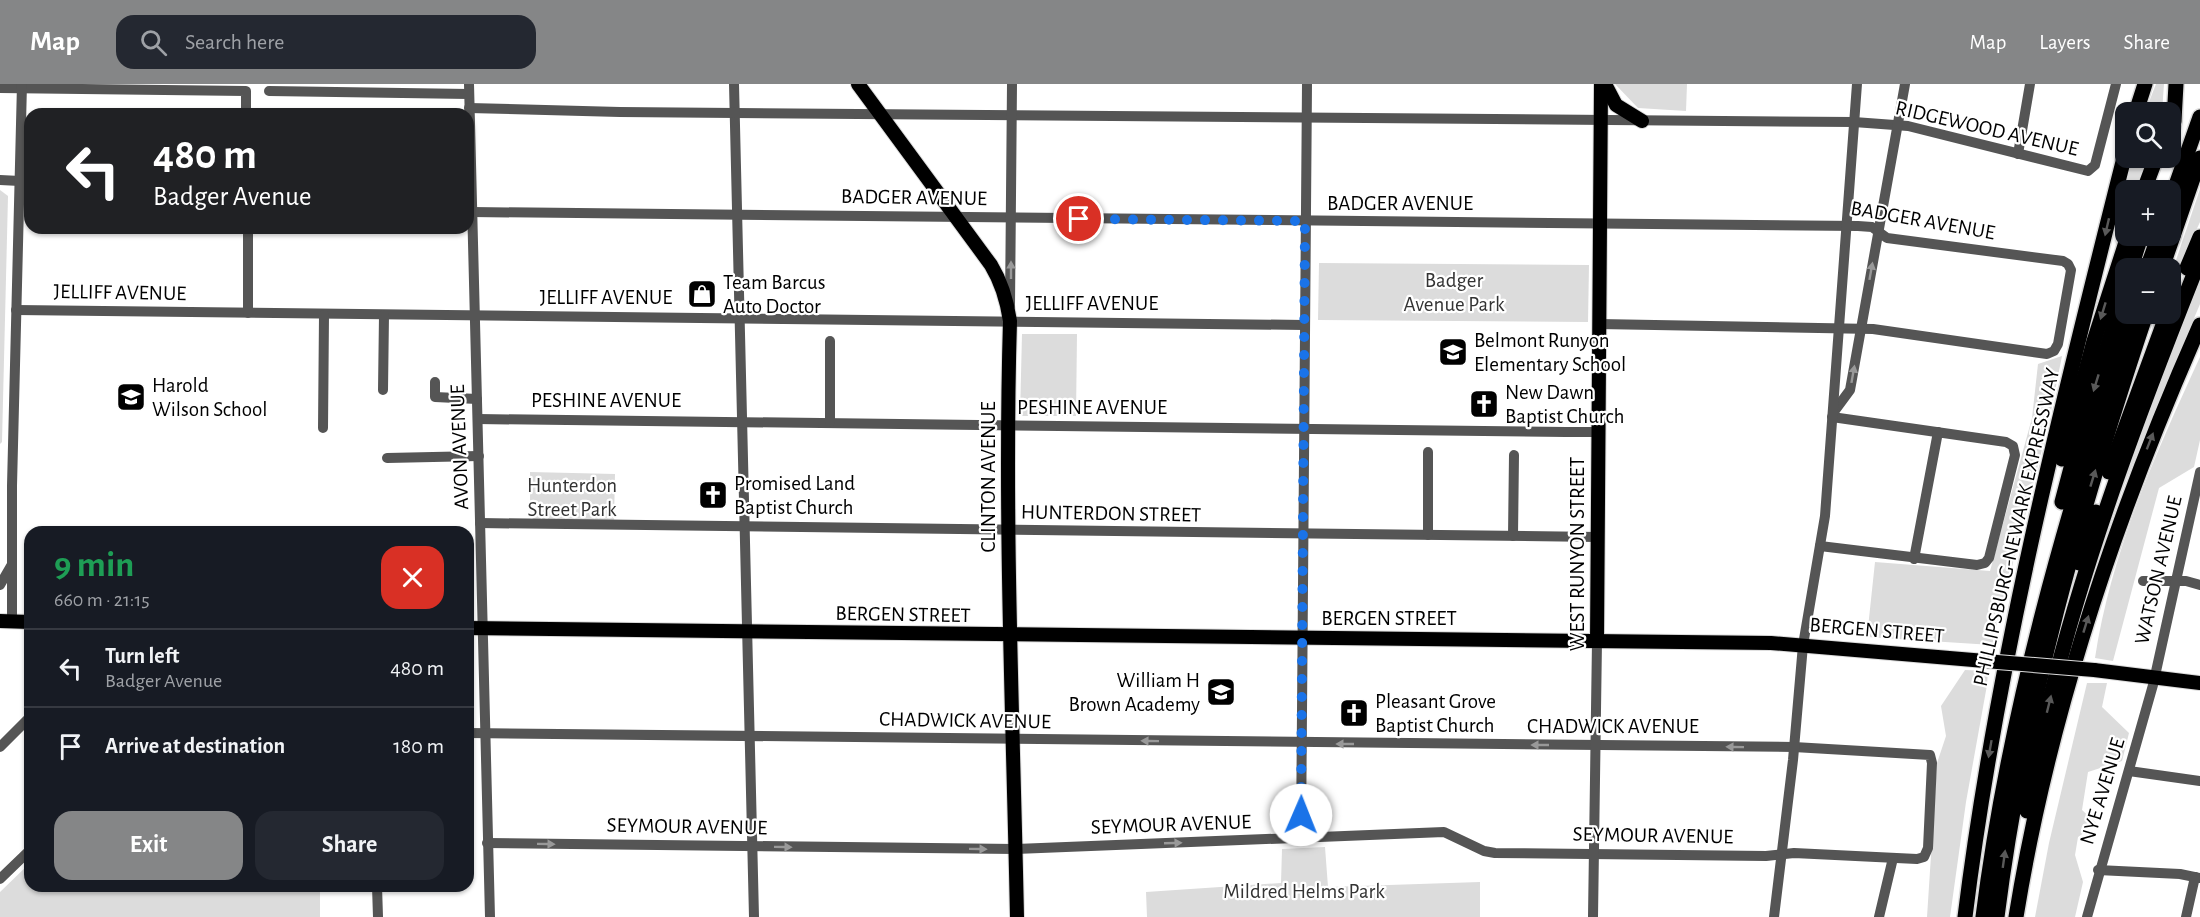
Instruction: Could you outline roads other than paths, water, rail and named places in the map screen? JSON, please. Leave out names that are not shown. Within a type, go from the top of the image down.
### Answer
[{"type":"highway","points":[[2139,102],[2145,84]]},
{"type":"highway","points":[[2174,102],[2176,84]]},
{"type":"highway","points":[[2178,180],[2200,117]]},
{"type":"highway","points":[[2165,258],[2200,158]]},
{"type":"highway","name":"PHILLIPSBURG-NEWARK EXPRESSWAY","points":[[1965,917],[1982,794],[2025,571],[2122,168]]},
{"type":"highway","points":[[2181,281],[2200,237]]},
{"type":"highway","points":[[2001,691],[2082,382],[2125,246]]},
{"type":"highway","points":[[2029,844],[2027,806],[2045,718],[2067,636],[2119,474],[2200,259]]},
{"type":"highway","points":[[2021,696],[2054,536],[2078,440],[2115,322]]},
{"type":"highway","name":"PHILLIPSBURG-NEWARK EXPRESSWAY","points":[[1983,917],[1996,827],[2021,696],[2063,536],[2129,324]]},
{"type":"highway","points":[[1997,917],[2010,822],[2039,676],[2092,482],[2143,324]]},
{"type":"highway","points":[[2039,676],[2061,621],[2139,387],[2164,324]]},
{"type":"highway","points":[[2016,917],[2029,844],[2058,720],[2101,577],[2158,422],[2200,325]]},
{"type":"main road","name":"CLINTON AVENUE","points":[[858,84],[957,218],[1000,282],[1010,321],[1007,427],[1008,531],[1017,917]]},
{"type":"main road","name":"WEST RUNYON STREET","points":[[1597,641],[1603,84]]},
{"type":"main road","points":[[1603,84],[1616,105],[1642,121]]},
{"type":"main road","points":[[6,622],[24,622]]},
{"type":"main road","name":"BERGEN STREET","points":[[475,629],[1803,645],[2094,670],[2200,683]]},
{"type":"street","points":[[734,84],[742,318],[754,917]]},
{"type":"street","points":[[1010,321],[1012,84]]},
{"type":"street","points":[[1301,838],[1307,84]]},
{"type":"street","points":[[1774,917],[1794,747],[1803,645],[1820,546],[1857,84]]},
{"type":"street","points":[[1832,415],[1850,390],[1905,84]]},
{"type":"street","points":[[2018,154],[2030,84]]},
{"type":"street","name":"RIDGEWOOD AVENUE","points":[[474,108],[881,114],[1854,122],[1897,125],[2085,171],[2092,169],[2116,84]]},
{"type":"street","points":[[0,88],[22,86],[246,91],[246,108]]},
{"type":"street","points":[[6,622],[11,566],[22,86]]},
{"type":"street","points":[[269,91],[469,89]]},
{"type":"street","name":"AVON AVENUE","points":[[469,89],[470,108]]},
{"type":"street","points":[[0,180],[20,181]]},
{"type":"street","name":"BADGER AVENUE","points":[[474,212],[1867,226],[1887,238],[2063,261],[2070,265],[2071,272],[2058,344],[2054,351],[2047,354],[1861,329]]},
{"type":"street","points":[[248,234],[248,313]]},
{"type":"street","name":"AVON AVENUE","points":[[473,234],[480,523],[475,629],[486,734],[490,917]]},
{"type":"street","name":"JELLIFF AVENUE","points":[[16,310],[1304,325]]},
{"type":"street","points":[[323,429],[324,315]]},
{"type":"street","points":[[383,390],[384,315]]},
{"type":"street","points":[[1599,324],[1861,329]]},
{"type":"street","points":[[830,341],[830,422]]},
{"type":"street","points":[[435,382],[435,397],[477,399]]},
{"type":"street","points":[[1820,546],[1914,559],[1977,565],[1985,563],[1989,558],[2014,455],[2013,446],[2006,442],[1832,415]]},
{"type":"street","name":"PESHINE AVENUE","points":[[478,419],[830,422],[1007,427],[1161,426],[1304,430],[1599,432]]},
{"type":"street","points":[[1914,559],[1938,432]]},
{"type":"street","points":[[1428,452],[1428,535]]},
{"type":"street","points":[[1513,536],[1514,455]]},
{"type":"street","points":[[387,459],[479,456]]},
{"type":"street","name":"WATSON AVENUE","points":[[2155,676],[2200,472]]},
{"type":"street","name":"HUNTERDON STREET","points":[[480,523],[1598,537]]},
{"type":"street","points":[[0,585],[11,566]]},
{"type":"street","points":[[2143,581],[2176,581],[2200,585]]},
{"type":"street","name":"WEST RUNYON STREET","points":[[1593,917],[1597,641]]},
{"type":"street","name":"NYE AVENUE","points":[[2087,917],[2098,870],[2155,676]]},
{"type":"street","points":[[0,747],[24,723]]},
{"type":"street","name":"CHADWICK AVENUE","points":[[474,734],[1794,747],[1930,755],[1932,763],[1928,848],[1924,857]]},
{"type":"street","points":[[2128,771],[2200,781]]},
{"type":"street","name":"SEYMOUR AVENUE","points":[[487,843],[1015,849],[1444,832],[1484,851],[1495,853],[1924,857]]},
{"type":"street","points":[[2,874],[24,855]]},
{"type":"street","points":[[1879,917],[1896,858]]},
{"type":"street","points":[[1886,917],[1896,858]]},
{"type":"street","points":[[2098,870],[2198,877],[2186,917]]},
{"type":"street","points":[[377,892],[378,917]]},
{"type":"place","name":"Team Barcus Auto Doctor","points":[[702,294]]},
{"type":"place","name":"Belmont Runyon Elementary School","points":[[1453,352]]},
{"type":"place","name":"Harold Wilson School","points":[[131,397]]},
{"type":"place","name":"New Dawn Baptist Church","points":[[1484,404]]},
{"type":"place","name":"Promised Land Baptist Church","points":[[713,495]]},
{"type":"place","name":"William H Brown Academy","points":[[1221,692]]},
{"type":"place","name":"Pleasant Grove Baptist Church","points":[[1354,713]]},
{"type":"park label","name":"Badger Avenue Park","points":[[1454,292]]},
{"type":"park label","name":"Hunterdon Street Park","points":[[572,497]]},
{"type":"park label","name":"Mildred Helms Park","points":[[1304,891]]}]
